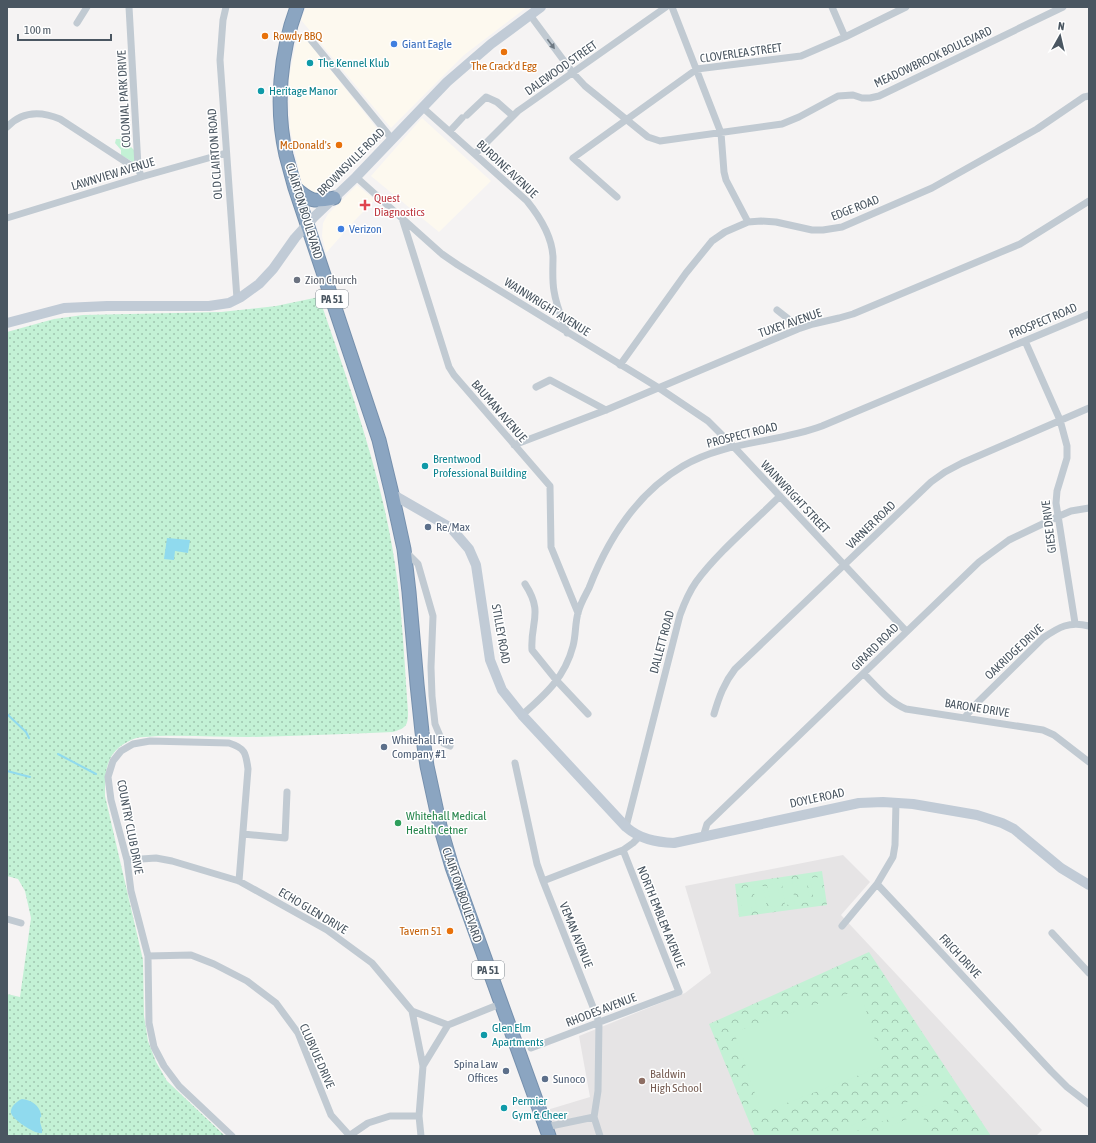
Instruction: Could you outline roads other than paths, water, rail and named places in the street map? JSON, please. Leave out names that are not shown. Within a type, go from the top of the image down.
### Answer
[{"type":"highway","name":"CLAIRTON BOULEVARD","points":[[297,7],[287,41],[282,71],[282,127],[286,154],[295,188],[378,440],[392,494],[404,549],[422,732],[432,792],[452,867],[500,1004],[548,1132]]},
{"type":"highway","points":[[295,188],[306,197],[314,200],[334,198]]},
{"type":"street","points":[[77,23],[87,7]]},
{"type":"street","name":"COLONIAL PARK DRIVE","points":[[129,7],[138,166],[141,177]]},
{"type":"street","name":"OLD CLAIRTON ROAD","points":[[226,7],[223,20],[220,60],[237,299]]},
{"type":"street","name":"BROWNSVILLE ROAD","points":[[7,323],[64,308],[107,306],[209,306],[237,299],[258,284],[273,269],[295,238],[458,71],[491,44],[541,7]]},
{"type":"street","name":"DALEWOOD STREET","points":[[474,154],[513,116],[666,7]]},
{"type":"street","points":[[672,7],[721,133],[726,180],[748,222]]},
{"type":"street","points":[[832,7],[845,37]]},
{"type":"street","name":"CLOVERLEA STREET","points":[[617,197],[573,158],[697,69],[801,56],[845,37],[906,7]]},
{"type":"street","name":"MEADOWBROOK BOULEVARD","points":[[530,15],[573,73],[585,86],[648,137],[660,141],[782,124],[799,117],[838,96],[853,95],[862,98],[879,96],[1063,7]]},
{"type":"street","points":[[311,40],[392,139]]},
{"type":"street","name":"EDGE ROAD","points":[[620,365],[686,273],[712,241],[725,232],[748,222],[776,222],[812,230],[842,227],[932,188],[1037,129],[1084,97],[1089,96]]},
{"type":"street","points":[[450,131],[486,97],[497,102],[513,116]]},
{"type":"street","name":"BURDINE AVENUE","points":[[422,107],[527,201],[536,211],[544,224],[550,239],[553,255],[554,291],[567,333]]},
{"type":"street","name":"COLONIAL PARK DRIVE","points":[[7,127],[13,121],[23,116],[36,113],[50,115],[60,119],[132,166],[138,166]]},
{"type":"street","name":"LAWNVIEW AVENUE","points":[[7,218],[226,153]]},
{"type":"street","name":"WAINWRIGHT AVENUE","points":[[356,177],[442,254],[567,333],[659,388],[708,421],[734,447]]},
{"type":"street","name":"TUXEY AVENUE","points":[[514,445],[606,410],[800,328],[853,314],[1020,244],[1089,201]]},
{"type":"street","name":"BAUMAN AVENUE","points":[[402,218],[454,375],[550,486],[551,547],[578,613]]},
{"type":"street","points":[[777,310],[800,328]]},
{"type":"street","name":"PROSPECT ROAD","points":[[522,715],[549,692],[566,666],[573,647],[578,613],[603,555],[628,516],[645,496],[666,478],[683,466],[702,457],[734,447],[809,431],[1089,314]]},
{"type":"street","name":"GIESE DRIVE","points":[[1025,341],[1060,420],[1067,446],[1067,458],[1057,490],[1056,502],[1057,517],[1075,623]]},
{"type":"street","points":[[536,387],[550,380],[606,410]]},
{"type":"street","name":"VARNER ROAD","points":[[714,714],[727,679],[735,669],[931,482],[945,472],[962,463],[1089,408]]},
{"type":"street","name":"WAINWRIGHT STREET","points":[[734,447],[906,631]]},
{"type":"street","name":"STILLEY ROAD","points":[[392,494],[451,528],[469,549],[476,565],[493,667],[502,690],[522,715],[626,827],[640,836]]},
{"type":"street","name":"DALLETT ROAD","points":[[626,827],[680,615],[687,597],[710,565],[780,496]]},
{"type":"street","name":"GIRARD ROAD","points":[[703,837],[707,824],[979,562],[1009,540],[1071,511],[1089,508]]},
{"type":"street","points":[[404,549],[418,564],[433,616],[431,667],[435,724],[443,743],[450,746]]},
{"type":"street","points":[[525,584],[531,593],[536,616],[532,650],[557,681],[588,714]]},
{"type":"street","points":[[1075,623],[1089,626]]},
{"type":"street","name":"OAKRIDGE DRIVE","points":[[965,717],[978,702],[1043,638],[1066,625],[1075,623]]},
{"type":"street","name":"BARONE DRIVE","points":[[864,674],[889,699],[906,709],[1043,730],[1054,735],[1089,762]]},
{"type":"street","name":"COUNTRY CLUB DRIVE","points":[[232,1136],[179,1086],[164,1066],[154,1047],[149,1023],[148,956],[131,891],[127,860],[111,800],[108,777],[113,760],[121,751],[132,744],[150,741],[229,742],[240,746],[246,755],[248,769],[239,881]]},
{"type":"street","name":"VEMAN AVENUE","points":[[515,763],[537,864],[599,1022],[598,1091],[594,1117]]},
{"type":"street","points":[[243,834],[285,838],[287,792]]},
{"type":"street","points":[[842,926],[877,884],[893,857],[895,845],[896,802]]},
{"type":"street","name":"DOYLE ROAD","points":[[640,836],[649,840],[674,843],[858,803],[896,802],[977,815],[1002,823],[1014,829],[1061,868],[1089,885]]},
{"type":"street","points":[[543,881],[623,850],[633,844],[640,836]]},
{"type":"street","name":"NORTH EMBLEM AVENUE","points":[[623,850],[679,992]]},
{"type":"street","name":"ECHO GLEN DRIVE","points":[[127,860],[156,858],[172,861],[239,881],[327,930],[372,963],[412,1011],[423,1066],[419,1116],[421,1136]]},
{"type":"street","name":"FRICH DRIVE","points":[[877,884],[1051,1071],[1089,1104]]},
{"type":"street","points":[[7,919],[21,923]]},
{"type":"street","points":[[1052,934],[1089,973]]},
{"type":"street","name":"CLUBVUE DRIVE","points":[[148,956],[191,956],[214,964],[247,981],[276,1003],[298,1033],[331,1115],[349,1136]]},
{"type":"street","name":"RHODES AVENUE","points":[[531,1048],[679,992]]},
{"type":"street","points":[[423,1066],[448,1025],[500,1004]]},
{"type":"street","points":[[412,1011],[448,1025]]},
{"type":"street","points":[[349,1136],[368,1123],[390,1116],[419,1116]]},
{"type":"street","points":[[548,1132],[594,1117],[600,1136]]},
{"type":"water","points":[[167,538],[190,540],[188,553],[175,551],[174,560],[164,559]]},
{"type":"water","points":[[22,1099],[31,1102],[40,1111],[42,1133],[35,1132],[20,1123],[11,1113],[13,1106]]},
{"type":"waterway","points":[[7,714],[26,732],[29,738]]},
{"type":"waterway","points":[[58,754],[96,774]]},
{"type":"waterway","points":[[7,771],[30,777]]},
{"type":"place","name":"Rowdy BBQ","points":[[265,36]]},
{"type":"place","name":"Giant Eagle","points":[[394,44]]},
{"type":"place","name":"The Crack'd Egg","points":[[504,52]]},
{"type":"place","name":"The Kennel Klub","points":[[310,63]]},
{"type":"place","name":"Heritage Manor","points":[[261,91]]},
{"type":"place","name":"McDonald's","points":[[339,145]]},
{"type":"place","name":"Quest Diagnostics","points":[[365,205]]},
{"type":"place","name":"Verizon","points":[[341,229]]},
{"type":"place","name":"Zion Church","points":[[297,280]]},
{"type":"place","name":"Brentwood Professional Building","points":[[425,466]]},
{"type":"place","name":"Re/Max","points":[[428,527]]},
{"type":"place","name":"Whitehall Fire Company #1","points":[[384,747]]},
{"type":"place","name":"Whitehall Medical Health Cetner","points":[[398,823]]},
{"type":"place","name":"Tavern 51","points":[[450,931]]},
{"type":"place","name":"Glen Elm Apartments","points":[[484,1035]]},
{"type":"place","name":"Spina Law Offices","points":[[506,1071]]},
{"type":"place","name":"Sunoco","points":[[545,1079]]},
{"type":"place","name":"Baldwin High School","points":[[642,1081]]},
{"type":"place","name":"Permier Gym & Cheer","points":[[504,1108]]}]
